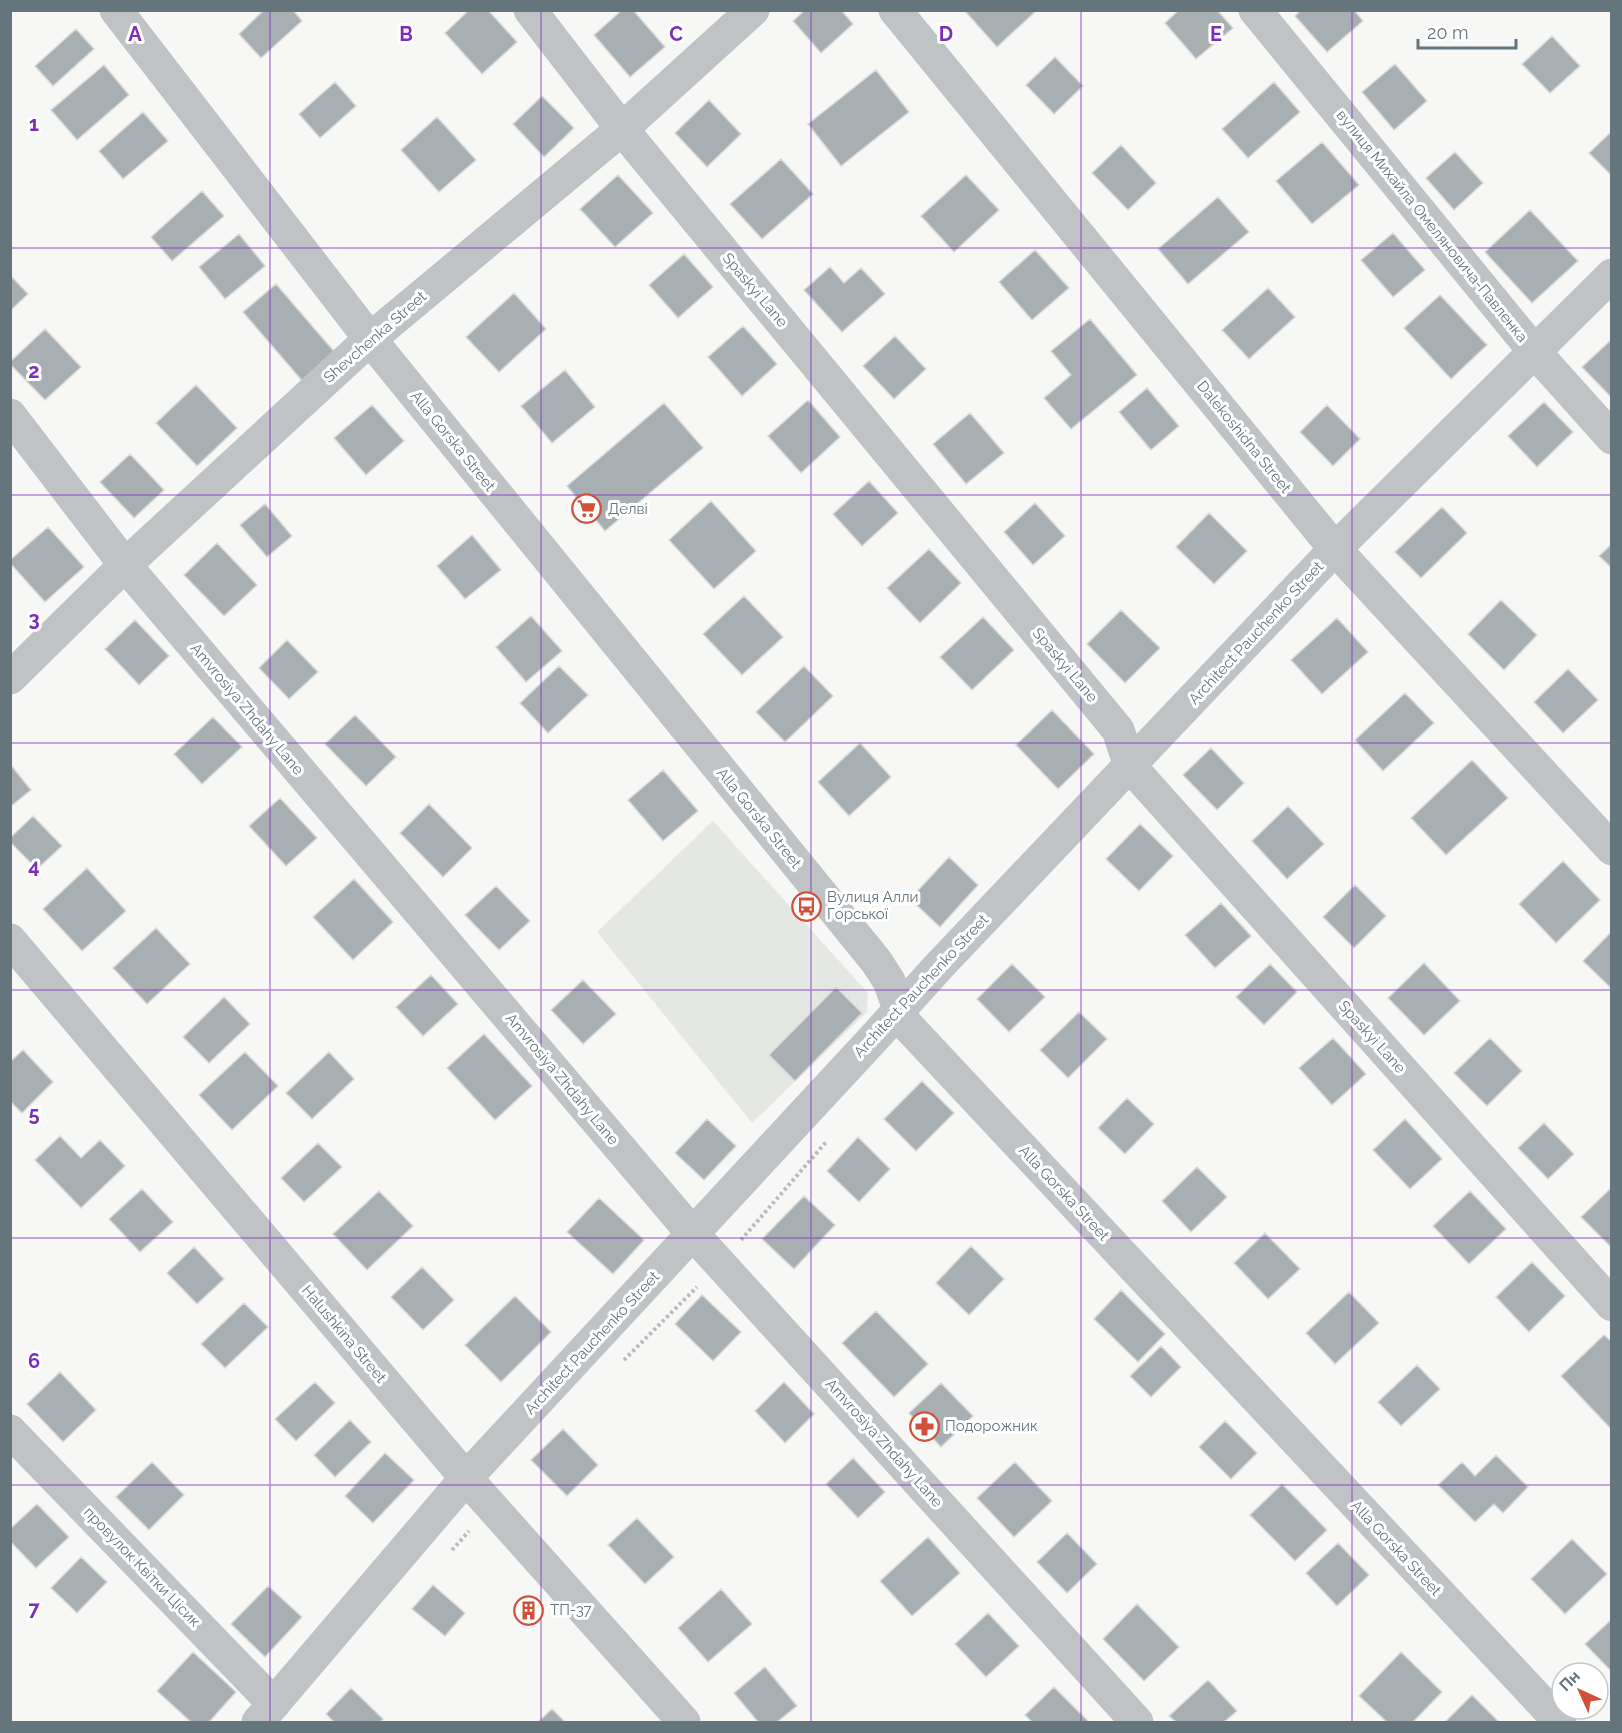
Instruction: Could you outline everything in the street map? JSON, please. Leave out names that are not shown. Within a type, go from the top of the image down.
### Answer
[{"type":"street","name":"Alla Gorska Street","points":[[116,10],[370,339],[876,961],[889,981],[905,1023],[1560,1722]]},
{"type":"street","name":"Spaskyi Lane","points":[[530,10],[622,129],[1118,730],[1130,766],[1611,1305]]},
{"type":"street","name":"Shevchenka Street","points":[[10,678],[125,565],[370,339],[622,129],[753,10]]},
{"type":"street","name":"Dalekoshidna Street","points":[[895,10],[1335,549],[1611,849]]},
{"type":"street","name":"вулиця Михайла Омеляновича-Павленка","points":[[1255,10],[1534,351],[1611,438]]},
{"type":"street","name":"Architect Pauchenko Street","points":[[266,1713],[466,1478],[899,1009],[1335,549],[1611,275]]},
{"type":"street","name":"Amvrosiya Zhdahy Lane","points":[[10,415],[125,565],[693,1234],[1137,1722]]},
{"type":"street","name":"Halushkina Street","points":[[10,940],[466,1478],[684,1722]]},
{"type":"street","name":"провулок Квітки Цісик","points":[[10,1431],[266,1713]]},
{"type":"path","points":[[622,1362],[720,1263],[834,1133]]},
{"type":"path","points":[[452,1550],[491,1506]]},
{"type":"shaded area","points":[[713,821],[868,993],[867,1012],[752,1123],[597,932]]},
{"type":"building","points":[[264,10],[293,10],[302,21],[261,58],[239,34]]},
{"type":"building","points":[[469,10],[488,10],[517,42],[482,74],[445,33]]},
{"type":"building","points":[[622,10],[633,10],[665,47],[630,77],[594,35]]},
{"type":"building","points":[[805,10],[841,10],[853,24],[821,53],[793,21]]},
{"type":"building","points":[[964,10],[1037,10],[997,47]]},
{"type":"building","points":[[1179,10],[1217,10],[1233,28],[1196,59],[1165,23]]},
{"type":"building","points":[[1301,10],[1354,10],[1363,21],[1327,52],[1295,16]]},
{"type":"building","points":[[76,29],[94,49],[53,86],[35,66]]},
{"type":"building","points":[[1552,36],[1580,66],[1550,93],[1522,64]]},
{"type":"building","points":[[1055,57],[1083,86],[1054,114],[1026,85]]},
{"type":"building","points":[[1395,64],[1427,101],[1394,130],[1362,92]]},
{"type":"building","points":[[104,65],[129,95],[77,140],[51,110]]},
{"type":"building","points":[[876,70],[909,112],[841,166],[808,124]]},
{"type":"building","points":[[335,82],[356,106],[320,138],[299,114]]},
{"type":"building","points":[[1274,82],[1300,112],[1248,158],[1222,129]]},
{"type":"building","points":[[542,96],[574,128],[544,157],[513,124]]},
{"type":"building","points":[[709,100],[741,134],[707,167],[675,133]]},
{"type":"building","points":[[143,112],[168,141],[123,179],[99,151]]},
{"type":"building","points":[[437,117],[476,160],[439,192],[401,150]]},
{"type":"building","points":[[1612,131],[1612,175],[1611,175],[1589,153]]},
{"type":"building","points":[[1322,142],[1359,185],[1312,224],[1276,181]]},
{"type":"building","points":[[1121,145],[1156,183],[1128,210],[1092,173]]},
{"type":"building","points":[[1455,152],[1483,183],[1454,210],[1426,178]]},
{"type":"building","points":[[781,159],[813,194],[762,239],[730,204]]},
{"type":"building","points":[[618,175],[653,213],[615,247],[580,209]]},
{"type":"building","points":[[966,175],[999,210],[954,252],[921,216]]},
{"type":"building","points":[[202,191],[224,216],[172,261],[151,237]]},
{"type":"building","points":[[1218,197],[1249,232],[1188,284],[1158,249]]},
{"type":"building","points":[[1530,210],[1578,261],[1532,303],[1485,252]]},
{"type":"building","points":[[1393,233],[1425,270],[1393,297],[1361,260]]},
{"type":"building","points":[[239,234],[265,266],[225,299],[199,267]]},
{"type":"building","points":[[1035,250],[1069,288],[1032,320],[999,282]]},
{"type":"building","points":[[684,254],[713,287],[678,318],[649,285]]},
{"type":"building","points":[[830,267],[844,283],[861,268],[885,294],[842,332],[804,290]]},
{"type":"building","points":[[10,275],[28,294],[10,311]]},
{"type":"building","points":[[276,284],[337,355],[304,383],[243,312]]},
{"type":"building","points":[[1268,288],[1295,317],[1249,359],[1222,330]]},
{"type":"building","points":[[514,293],[546,329],[499,372],[466,337]]},
{"type":"building","points":[[1440,295],[1487,345],[1451,379],[1404,328]]},
{"type":"building","points":[[1090,319],[1137,375],[1071,429],[1044,398],[1071,375],[1051,351]]},
{"type":"building","points":[[743,326],[777,364],[742,396],[708,357]]},
{"type":"building","points":[[45,329],[81,367],[45,400],[10,362]]},
{"type":"building","points":[[895,336],[926,369],[894,399],[863,366]]},
{"type":"building","points":[[1612,339],[1612,395],[1610,396],[1582,367]]},
{"type":"building","points":[[565,370],[595,407],[552,443],[521,406]]},
{"type":"building","points":[[196,385],[237,428],[197,466],[156,423]]},
{"type":"building","points":[[1147,388],[1179,426],[1151,450],[1119,412]]},
{"type":"building","points":[[808,400],[840,437],[801,473],[768,436]]},
{"type":"building","points":[[1544,402],[1573,432],[1537,467],[1508,436]]},
{"type":"building","points":[[664,403],[703,448],[605,531],[567,486]]},
{"type":"building","points":[[372,405],[404,441],[366,475],[334,438]]},
{"type":"building","points":[[1327,405],[1360,439],[1333,466],[1300,432]]},
{"type":"building","points":[[970,413],[1004,453],[966,484],[933,444]]},
{"type":"building","points":[[130,454],[164,490],[134,518],[100,482]]},
{"type":"building","points":[[869,481],[898,513],[862,546],[833,514]]},
{"type":"building","points":[[711,501],[756,551],[714,589],[669,540]]},
{"type":"building","points":[[1035,503],[1065,536],[1033,565],[1004,532]]},
{"type":"building","points":[[265,504],[292,536],[267,557],[240,525]]},
{"type":"building","points":[[1442,507],[1467,533],[1421,578],[1395,552]]},
{"type":"building","points":[[1209,513],[1247,551],[1214,584],[1176,547]]},
{"type":"building","points":[[48,527],[84,567],[45,602],[10,563],[10,560]]},
{"type":"building","points":[[472,535],[501,570],[465,599],[437,566]]},
{"type":"building","points":[[217,543],[257,585],[224,616],[184,575]]},
{"type":"building","points":[[1612,544],[1612,568],[1599,556]]},
{"type":"building","points":[[929,549],[961,583],[920,623],[887,588]]},
{"type":"building","points":[[744,596],[783,637],[742,675],[703,634]]},
{"type":"building","points":[[1501,600],[1537,635],[1504,670],[1468,634]]},
{"type":"building","points":[[1121,610],[1160,648],[1125,683],[1087,644]]},
{"type":"building","points":[[531,616],[562,651],[526,682],[496,647]]},
{"type":"building","points":[[983,617],[1014,650],[972,690],[940,657]]},
{"type":"building","points":[[1337,618],[1368,652],[1322,694],[1291,660]]},
{"type":"building","points":[[135,620],[169,656],[139,685],[105,649]]},
{"type":"building","points":[[287,640],[318,672],[289,699],[259,668]]},
{"type":"building","points":[[559,666],[588,695],[548,733],[520,703]]},
{"type":"building","points":[[804,666],[833,696],[785,742],[756,712]]},
{"type":"building","points":[[1568,669],[1598,700],[1563,733],[1534,702]]},
{"type":"building","points":[[1405,693],[1434,723],[1383,771],[1355,740]]},
{"type":"building","points":[[1052,710],[1094,754],[1058,789],[1016,745]]},
{"type":"building","points":[[355,715],[396,757],[366,786],[325,744]]},
{"type":"building","points":[[213,717],[242,747],[202,784],[174,754]]},
{"type":"building","points":[[860,743],[891,777],[849,816],[818,782]]},
{"type":"building","points":[[1211,748],[1244,783],[1217,810],[1183,775]]},
{"type":"building","points":[[1472,760],[1508,798],[1446,855],[1411,818]]},
{"type":"building","points":[[10,764],[31,790],[10,807]]},
{"type":"building","points":[[663,770],[698,811],[663,841],[628,800]]},
{"type":"building","points":[[280,798],[317,838],[286,866],[249,826]]},
{"type":"building","points":[[429,804],[472,848],[443,877],[400,833]]},
{"type":"building","points":[[1288,806],[1324,844],[1287,879],[1252,841]]},
{"type":"building","points":[[33,816],[62,846],[37,869],[10,842],[10,838]]},
{"type":"building","points":[[1140,824],[1173,856],[1139,891],[1106,859]]},
{"type":"building","points":[[949,857],[978,885],[940,927],[910,899]]},
{"type":"building","points":[[1563,861],[1600,900],[1556,943],[1519,904]]},
{"type":"building","points":[[87,868],[126,911],[82,951],[43,909]]},
{"type":"building","points":[[354,879],[393,922],[353,960],[313,917]]},
{"type":"building","points":[[1355,885],[1386,916],[1354,948],[1323,917]]},
{"type":"building","points":[[496,886],[530,921],[499,950],[465,915]]},
{"type":"building","points":[[1221,903],[1251,936],[1215,968],[1185,935]]},
{"type":"building","points":[[156,928],[190,964],[147,1004],[113,968]]},
{"type":"building","points":[[1612,931],[1612,989],[1583,961]]},
{"type":"building","points":[[1424,963],[1460,1001],[1424,1035],[1388,998]]},
{"type":"building","points":[[1012,964],[1045,997],[1009,1032],[977,999]]},
{"type":"building","points":[[1270,964],[1297,992],[1264,1025],[1236,997]]},
{"type":"building","points":[[431,975],[458,1004],[423,1036],[396,1007]]},
{"type":"building","points":[[583,980],[616,1014],[583,1044],[551,1010]]},
{"type":"building","points":[[836,987],[862,1013],[795,1081],[769,1055]]},
{"type":"building","points":[[224,997],[250,1024],[209,1063],[183,1037]]},
{"type":"building","points":[[1079,1012],[1107,1039],[1068,1078],[1040,1050]]},
{"type":"building","points":[[484,1034],[532,1086],[495,1120],[447,1068]]},
{"type":"building","points":[[1333,1038],[1366,1074],[1332,1105],[1299,1068]]},
{"type":"building","points":[[1490,1038],[1522,1071],[1487,1106],[1454,1073]]},
{"type":"building","points":[[23,1050],[53,1082],[22,1113],[10,1101],[10,1062]]},
{"type":"building","points":[[245,1052],[278,1086],[232,1130],[199,1095]]},
{"type":"building","points":[[329,1052],[354,1079],[312,1119],[286,1093]]},
{"type":"building","points":[[922,1081],[954,1113],[916,1151],[884,1119]]},
{"type":"building","points":[[1127,1098],[1154,1124],[1125,1154],[1098,1128]]},
{"type":"building","points":[[707,1119],[736,1146],[704,1180],[675,1153]]},
{"type":"building","points":[[1405,1119],[1442,1159],[1410,1189],[1373,1150]]},
{"type":"building","points":[[1544,1123],[1574,1154],[1548,1179],[1518,1148]]},
{"type":"building","points":[[60,1136],[81,1158],[100,1140],[125,1166],[81,1208],[35,1160]]},
{"type":"building","points":[[858,1137],[890,1169],[859,1202],[827,1171]]},
{"type":"building","points":[[318,1143],[342,1167],[304,1202],[281,1178]]},
{"type":"building","points":[[1197,1167],[1227,1197],[1191,1232],[1162,1201]]},
{"type":"building","points":[[1612,1188],[1612,1248],[1581,1217]]},
{"type":"building","points":[[142,1189],[173,1222],[140,1252],[109,1219]]},
{"type":"building","points":[[379,1191],[413,1226],[367,1270],[333,1234]]},
{"type":"building","points":[[1470,1191],[1506,1229],[1469,1264],[1433,1226]]},
{"type":"building","points":[[804,1196],[835,1225],[794,1269],[762,1239]]},
{"type":"building","points":[[599,1198],[644,1240],[613,1274],[567,1232]]},
{"type":"building","points":[[1265,1233],[1300,1269],[1268,1299],[1234,1263]]},
{"type":"building","points":[[971,1246],[1004,1279],[969,1315],[936,1283]]},
{"type":"building","points":[[194,1247],[224,1279],[197,1304],[167,1273]]},
{"type":"building","points":[[1532,1262],[1565,1296],[1529,1332],[1496,1297]]},
{"type":"building","points":[[422,1267],[454,1300],[423,1330],[391,1297]]},
{"type":"building","points":[[1121,1290],[1165,1334],[1138,1362],[1094,1319]]},
{"type":"building","points":[[1349,1292],[1379,1323],[1335,1364],[1306,1333]]},
{"type":"building","points":[[702,1295],[741,1332],[713,1361],[675,1324]]},
{"type":"building","points":[[515,1296],[551,1332],[501,1382],[465,1345]]},
{"type":"building","points":[[244,1303],[268,1327],[225,1368],[201,1344]]},
{"type":"building","points":[[876,1311],[928,1364],[894,1397],[842,1343]]},
{"type":"building","points":[[1604,1335],[1612,1342],[1612,1430],[1561,1376]]},
{"type":"building","points":[[1161,1346],[1181,1367],[1151,1397],[1130,1376]]},
{"type":"building","points":[[1417,1365],[1440,1389],[1401,1426],[1378,1402]]},
{"type":"building","points":[[60,1372],[96,1410],[63,1442],[27,1404]]},
{"type":"building","points":[[315,1382],[335,1403],[296,1441],[275,1419]]},
{"type":"building","points":[[784,1382],[814,1414],[785,1443],[755,1411]]},
{"type":"building","points":[[941,1383],[973,1416],[941,1447],[909,1413]]},
{"type":"building","points":[[350,1420],[371,1442],[335,1477],[314,1455]]},
{"type":"building","points":[[1225,1421],[1257,1453],[1231,1479],[1199,1447]]},
{"type":"building","points":[[563,1429],[598,1465],[567,1496],[531,1460]]},
{"type":"building","points":[[385,1453],[414,1480],[373,1523],[345,1496]]},
{"type":"building","points":[[1496,1455],[1528,1487],[1503,1513],[1494,1504],[1475,1522],[1438,1485],[1462,1462],[1475,1476]]},
{"type":"building","points":[[853,1458],[885,1492],[858,1518],[826,1484]]},
{"type":"building","points":[[152,1462],[184,1495],[149,1530],[116,1497]]},
{"type":"building","points":[[1015,1462],[1052,1501],[1014,1537],[977,1498]]},
{"type":"building","points":[[1282,1484],[1327,1530],[1295,1561],[1250,1515]]},
{"type":"building","points":[[37,1504],[69,1537],[36,1568],[10,1541],[10,1529]]},
{"type":"building","points":[[637,1518],[674,1557],[645,1584],[608,1545]]},
{"type":"building","points":[[1067,1533],[1097,1564],[1067,1593],[1037,1562]]},
{"type":"building","points":[[928,1537],[960,1573],[912,1616],[880,1581]]},
{"type":"building","points":[[1572,1539],[1607,1574],[1565,1614],[1531,1579]]},
{"type":"building","points":[[1338,1543],[1369,1575],[1337,1606],[1306,1573]]},
{"type":"building","points":[[81,1557],[107,1582],[77,1613],[51,1588]]},
{"type":"building","points":[[433,1585],[465,1613],[445,1636],[412,1609]]},
{"type":"building","points":[[268,1586],[302,1617],[265,1657],[231,1624]]},
{"type":"building","points":[[721,1589],[752,1624],[708,1662],[678,1628]]},
{"type":"building","name":"ТП-37","points":[[531,1599],[540,1608],[526,1622],[517,1612]]},
{"type":"building","points":[[1137,1604],[1179,1647],[1144,1681],[1103,1639]]},
{"type":"building","points":[[988,1613],[1019,1646],[986,1677],[955,1644]]},
{"type":"building","points":[[1612,1619],[1612,1672],[1610,1661],[1601,1661],[1585,1644]]},
{"type":"building","points":[[193,1652],[236,1692],[209,1722],[191,1722],[157,1691]]},
{"type":"building","points":[[1401,1652],[1442,1692],[1413,1722],[1387,1722],[1359,1696]]},
{"type":"building","points":[[765,1667],[797,1706],[777,1722],[758,1722],[734,1693]]},
{"type":"building","points":[[1208,1680],[1237,1711],[1224,1722],[1176,1722],[1169,1716]]},
{"type":"building","points":[[1054,1687],[1089,1722],[1032,1722],[1025,1715]]},
{"type":"building","points":[[351,1688],[383,1719],[380,1722],[334,1722],[326,1714]]},
{"type":"building","points":[[1472,1695],[1499,1722],[1445,1722]]},
{"type":"building","points":[[552,1709],[565,1722],[538,1722]]},
{"type":"place","name":"Делві","points":[[587,509]]},
{"type":"place","name":"Вулиця Алли Горської","points":[[806,906]]},
{"type":"place","name":"Подорожник","points":[[924,1426]]},
{"type":"place","name":"ТП-37","points":[[529,1610]]}]
